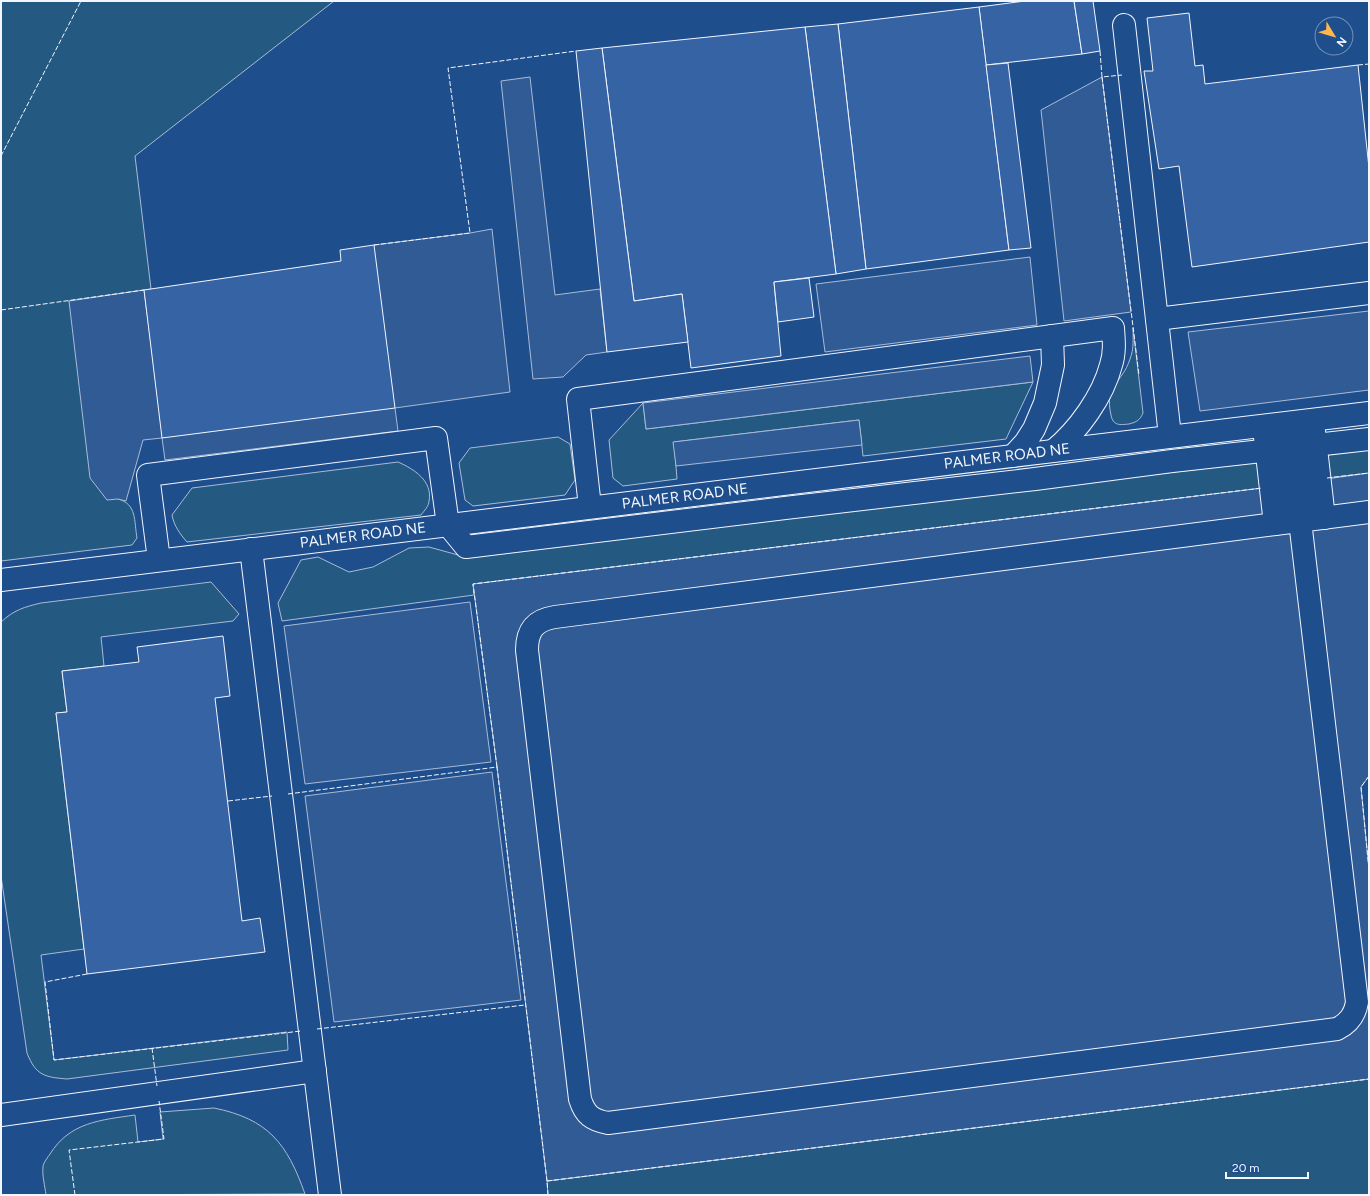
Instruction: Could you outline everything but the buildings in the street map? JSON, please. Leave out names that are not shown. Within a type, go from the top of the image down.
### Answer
[{"type":"street","points":[[1124,25],[1170,436]]},
{"type":"street","points":[[1157,319],[1369,293]]},
{"type":"street","points":[[590,508],[578,398],[1113,328],[1115,345],[1107,381],[1094,403],[1073,432],[1064,442],[1053,450]]},
{"type":"street","points":[[1013,456],[1034,430],[1045,403],[1053,364],[1052,336]]},
{"type":"street","name":"PALMER ROAD NE","points":[[1,580],[1053,450],[1369,413]]},
{"type":"street","points":[[1288,423],[1300,521],[1357,1002],[1356,1010],[1352,1018],[1345,1025],[1337,1029],[1330,1030],[608,1123],[598,1121],[590,1116],[583,1108],[580,1099],[527,650],[527,640],[530,631],[537,623],[545,618],[555,617],[1300,521],[1369,512]]},
{"type":"street","points":[[1288,423],[1300,521]]},
{"type":"street","points":[[159,560],[148,475],[436,438],[448,525],[466,547],[1035,479],[1172,461],[1291,449],[1369,439]]},
{"type":"street","points":[[784,484],[785,508]]},
{"type":"street","points":[[250,549],[330,1195]]},
{"type":"street","points":[[1,1115],[315,1071]]},
{"type":"shaded area","points":[[1,1],[334,1],[135,156],[151,289],[69,301],[118,499],[124,501],[132,509],[137,538],[132,545],[1,561]]},
{"type":"shaded area","points":[[530,77],[555,295],[600,289],[607,352],[586,355],[563,377],[533,379],[501,81]]},
{"type":"shaded area","points":[[1102,77],[1131,312],[1064,321],[1041,110]]},
{"type":"shaded area","points":[[492,229],[510,392],[395,408],[398,431],[165,460],[162,438],[143,440],[126,501],[118,499],[107,500],[90,478],[69,301],[144,290],[163,438],[374,245]]},
{"type":"shaded area","points":[[1030,257],[1037,325],[825,352],[816,284]]},
{"type":"shaded area","points":[[1369,311],[1369,390],[1200,411],[1188,332]]},
{"type":"shaded area","points":[[1133,328],[1143,413],[1139,419],[1129,424],[1117,424],[1112,419],[1109,405],[1110,397],[1112,390],[1127,367],[1131,355]]},
{"type":"shaded area","points":[[1030,356],[1033,382],[646,429],[643,403]]},
{"type":"shaded area","points":[[1033,382],[1006,439],[863,456],[859,420],[674,442],[677,479],[623,486],[613,478],[609,440],[643,403],[646,429]]},
{"type":"shaded area","points":[[859,420],[862,445],[676,466],[673,442]]},
{"type":"shaded area","points":[[558,437],[570,444],[575,480],[565,495],[473,506],[465,500],[459,463],[470,448]]},
{"type":"shaded area","points":[[1369,445],[1369,473],[1327,478],[1323,451]]},
{"type":"shaded area","points":[[398,462],[416,472],[428,487],[429,503],[421,515],[187,542],[174,523],[172,515],[192,488]]},
{"type":"shaded area","points":[[1261,462],[1263,488],[473,584],[474,595],[282,621],[278,603],[301,560],[318,557],[349,572],[373,567],[409,548],[429,547],[458,555]]},
{"type":"shaded area","points":[[1369,473],[1369,776],[1361,787],[1369,870],[1369,1079],[547,1181],[497,767],[473,584],[1263,488]]},
{"type":"shaded area","points":[[211,582],[239,614],[233,621],[101,637],[104,666],[62,671],[67,712],[56,713],[84,949],[41,955],[54,1060],[287,1032],[288,1050],[67,1079],[47,1076],[38,1071],[30,1061],[27,1053],[1,876],[1,622],[20,610],[41,603]]},
{"type":"shaded area","points":[[470,602],[491,762],[305,784],[284,626]]},
{"type":"shaded area","points":[[492,772],[521,1000],[334,1022],[305,796]]},
{"type":"shaded area","points":[[1369,1079],[1369,1195],[548,1195],[547,1181]]},
{"type":"shaded area","points":[[214,1108],[248,1119],[262,1127],[273,1136],[283,1147],[291,1161],[305,1194],[46,1195],[43,1174],[44,1164],[58,1143],[77,1129],[98,1121],[135,1115],[138,1142],[163,1139],[160,1112]]},
{"type":"fence","points":[[1,156],[81,1]]},
{"type":"fence","points":[[374,245],[470,233],[448,68],[576,51]]},
{"type":"fence","points":[[1100,51],[1102,77],[1122,75]]},
{"type":"fence","points":[[1358,65],[1369,64]]},
{"type":"fence","points":[[1102,77],[1139,375]]},
{"type":"fence","points":[[1,310],[144,290]]},
{"type":"fence","points":[[1327,478],[1369,473]]},
{"type":"fence","points":[[497,767],[473,584],[1262,488]]},
{"type":"fence","points":[[288,794],[497,767],[547,1181]]},
{"type":"fence","points":[[1369,776],[1361,787],[1369,870]]},
{"type":"fence","points":[[228,801],[272,796]]},
{"type":"fence","points":[[87,974],[45,982],[54,1060],[301,1031]]},
{"type":"fence","points":[[317,1029],[525,1005]]},
{"type":"fence","points":[[152,1048],[157,1086]]},
{"type":"fence","points":[[548,1195],[547,1181],[1369,1079]]},
{"type":"fence","points":[[75,1195],[69,1150],[164,1139],[159,1101]]}]
